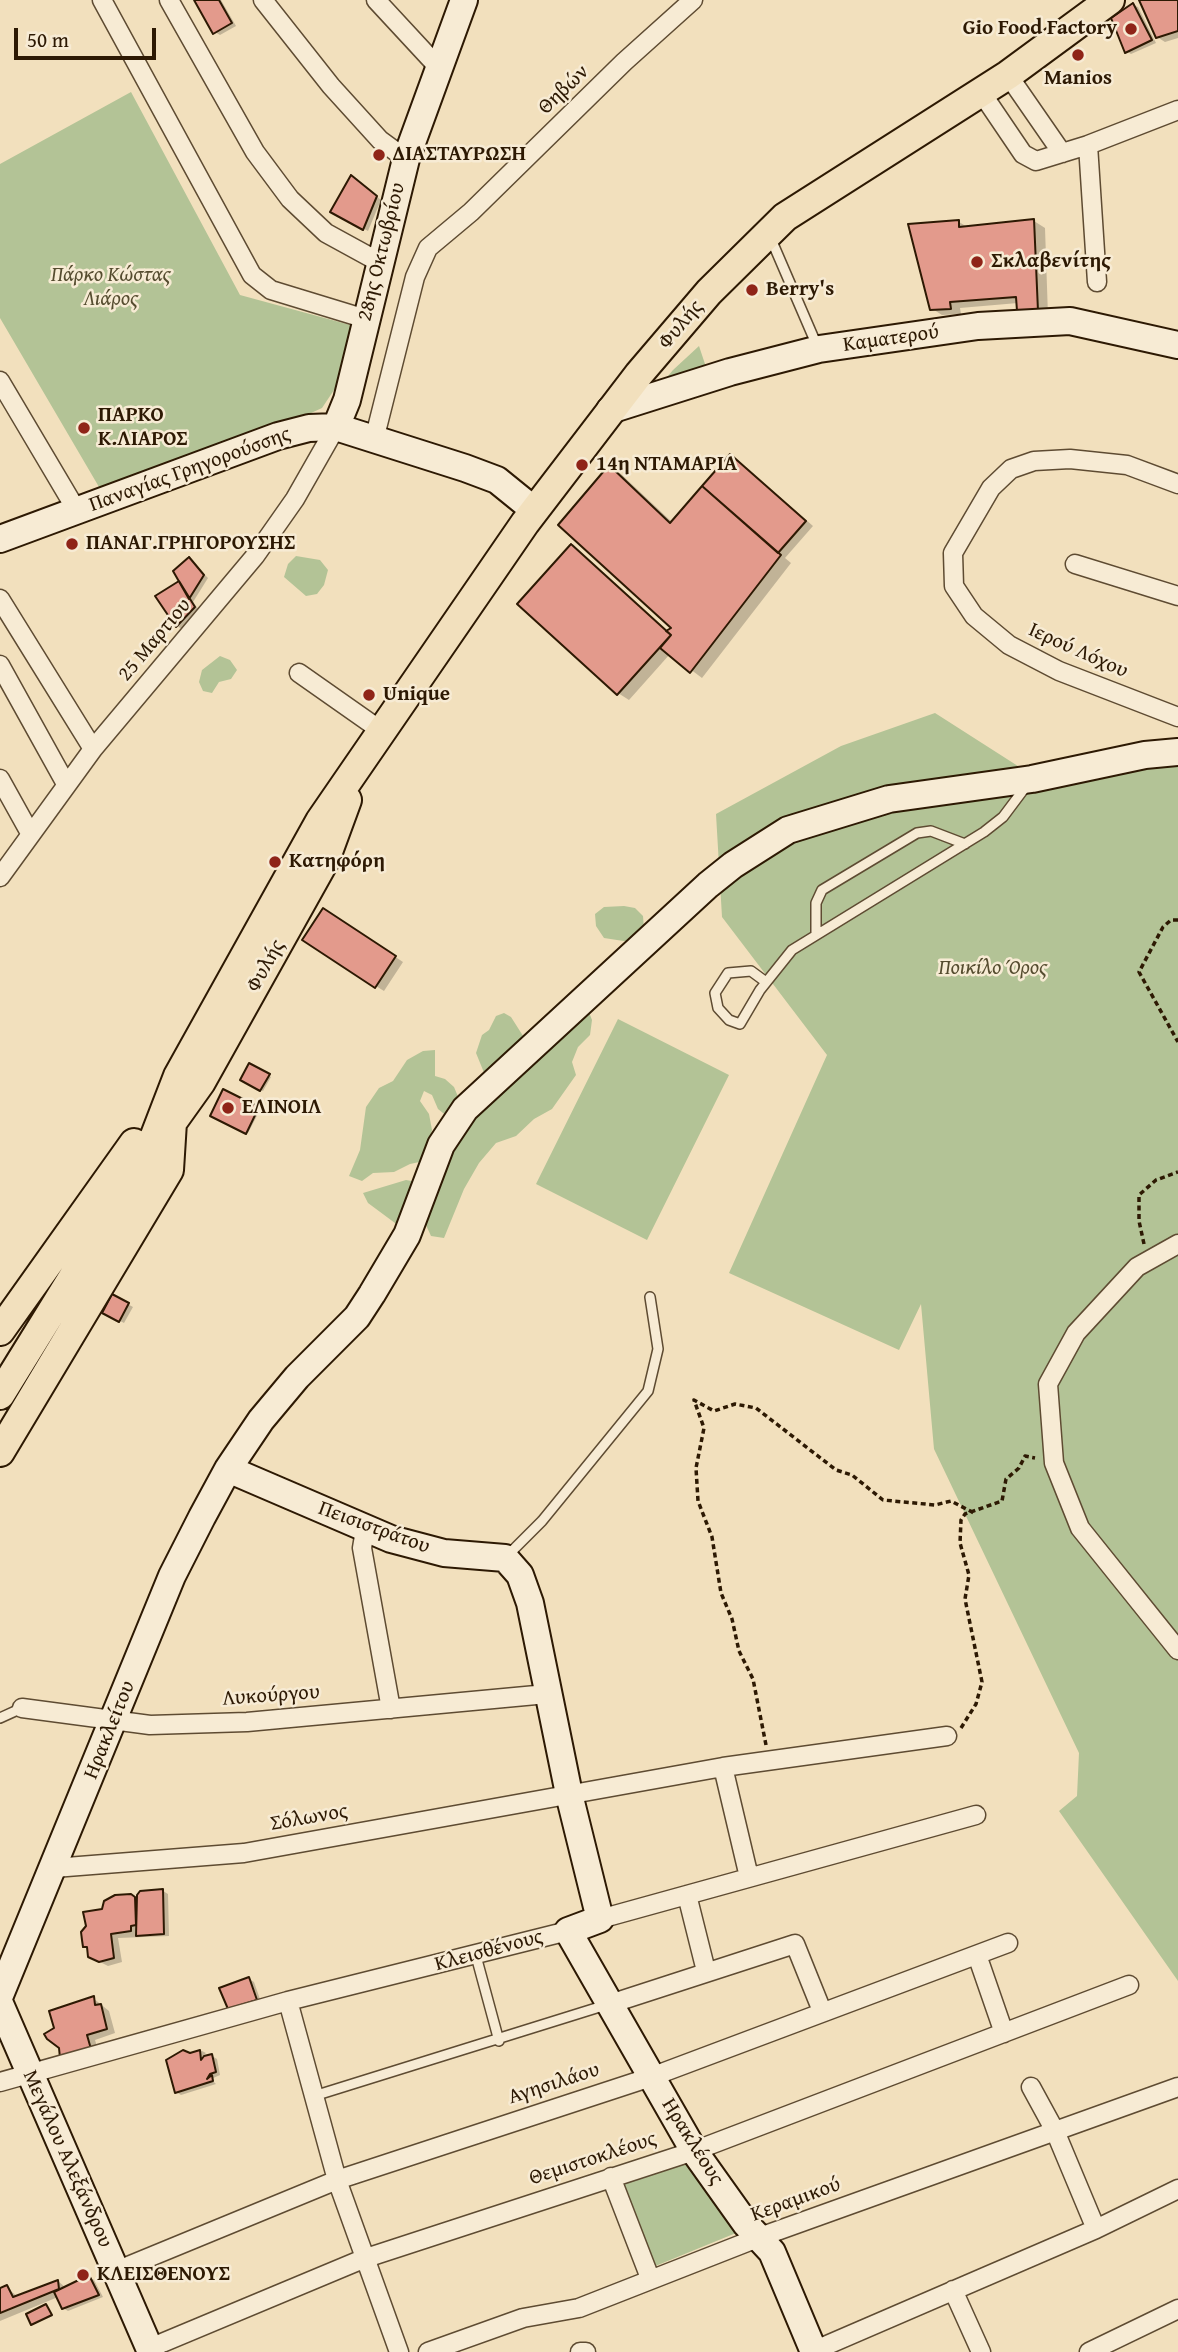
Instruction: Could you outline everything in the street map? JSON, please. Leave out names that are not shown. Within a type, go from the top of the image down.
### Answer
[{"type":"main road","name":"Φυλής","points":[[146,1159],[178,1076],[304,848],[446,635],[534,510],[610,410],[709,292],[768,232],[811,198],[1008,75],[1110,0]]},
{"type":"main road","name":"Φυλής","points":[[0,1395],[146,1159],[201,1082],[325,860],[362,761]]},
{"type":"main road","points":[[0,1331],[100,1194],[178,1076]]},
{"type":"main road","points":[[0,1452],[169,1170],[173,1122]]},
{"type":"street","points":[[102,0],[252,275],[271,290],[366,319]]},
{"type":"street","points":[[169,0],[255,152],[289,199],[326,233],[379,262]]},
{"type":"street","points":[[263,0],[331,86],[380,140],[406,159]]},
{"type":"street","points":[[376,0],[439,68]]},
{"type":"street","name":"28ης Οκτωβρίου","points":[[336,427],[347,400],[406,159],[464,0]]},
{"type":"street","name":"Θηβών","points":[[374,440],[415,277],[428,248],[471,212],[624,62],[693,0]]},
{"type":"street","points":[[1008,75],[1062,153]]},
{"type":"street","points":[[981,92],[1026,157],[1036,161],[1088,145],[1178,110]]},
{"type":"street","points":[[1088,145],[1097,282]]},
{"type":"street","name":"Καματερού","points":[[610,410],[730,372],[819,349],[978,326],[1043,321],[1097,325],[1178,345]]},
{"type":"street","points":[[0,381],[77,511]]},
{"type":"street","name":"Παναγίας Γρηγορούσσης","points":[[0,539],[278,436],[309,428],[336,427],[498,480],[534,510]]},
{"type":"street","name":"25 Μαρτιου","points":[[0,877],[93,749],[255,556],[302,488],[336,427]]},
{"type":"street","name":"Ιερού Λόχου","points":[[1178,484],[1127,465],[1070,459],[1034,461],[1011,469],[991,488],[953,553],[954,586],[974,616],[1009,645],[1059,671],[1178,718]]},
{"type":"street","points":[[1075,564],[1178,596]]},
{"type":"street","points":[[0,598],[93,749]]},
{"type":"street","points":[[0,665],[66,784]]},
{"type":"street","points":[[299,673],[383,732]]},
{"type":"street","name":"Ηρακλείτου","points":[[0,1995],[172,1576],[228,1469],[281,1396],[357,1317],[372,1294],[407,1235],[441,1145],[457,1118],[503,1071],[708,885],[768,841],[809,821],[889,799],[1032,779],[1145,755],[1178,752]]},
{"type":"street","points":[[0,779],[30,833]]},
{"type":"street","points":[[1178,1244],[1137,1267],[1076,1333],[1048,1384],[1054,1463],[1080,1528],[1178,1650]]},
{"type":"street","name":"Πεισιστράτου","points":[[228,1469],[365,1530],[444,1553],[512,1566]]},
{"type":"street","points":[[365,1530],[362,1548],[391,1709]]},
{"type":"street","points":[[512,1566],[530,1603],[569,1794],[600,1919]]},
{"type":"street","name":"Λυκούργου","points":[[22,1708],[114,1718],[150,1725],[192,1724],[547,1694]]},
{"type":"street","name":"Σόλωνος","points":[[54,1868],[244,1853],[723,1768],[947,1736]]},
{"type":"street","points":[[723,1768],[749,1877]]},
{"type":"street","name":"Κλεισθένους","points":[[0,2081],[30,2075],[288,2001],[568,1931],[600,1919],[976,1815]]},
{"type":"street","points":[[687,1895],[706,1971]]},
{"type":"street","name":"Ηρακλέους","points":[[568,1931],[694,2151],[746,2224],[772,2252],[813,2352]]},
{"type":"street","name":"Αγησιλάου","points":[[116,2271],[337,2180],[651,2077],[1008,1943]]},
{"type":"street","points":[[610,2004],[795,1944],[822,2011]]},
{"type":"street","points":[[977,1955],[1004,2033]]},
{"type":"street","name":"Θεμιστοκλέους","points":[[150,2350],[363,2259],[694,2151],[1129,1985]]},
{"type":"street","points":[[288,2001],[337,2180],[363,2259],[399,2352]]},
{"type":"street","name":"Μεγάλου Αλεξάνδρου","points":[[0,2004],[150,2350]]},
{"type":"street","points":[[1031,2087],[1055,2131],[1096,2229]]},
{"type":"street","name":"Κεραμικού","points":[[428,2352],[523,2318],[579,2308],[760,2237],[1178,2087]]},
{"type":"street","points":[[611,2177],[650,2278]]},
{"type":"street","points":[[813,2352],[1096,2229],[1178,2189]]},
{"type":"street","points":[[953,2290],[981,2352]]},
{"type":"street","points":[[1089,2352],[1178,2309]]},
{"type":"lane","points":[[768,232],[819,349]]},
{"type":"lane","points":[[766,982],[751,971],[728,973],[722,978],[715,993],[718,1008],[729,1020],[740,1024],[766,982],[792,950],[965,844],[1003,817],[1032,779]]},
{"type":"lane","points":[[816,935],[816,903],[822,890],[917,833],[930,831],[965,844]]},
{"type":"lane","points":[[512,1566],[542,1521],[648,1391],[658,1349],[650,1297]]},
{"type":"lane","name":"Λυκούργου","points":[[0,1718],[22,1708]]},
{"type":"lane","points":[[476,1956],[499,2041]]},
{"type":"lane","points":[[314,2096],[499,2041],[610,2004]]},
{"type":"path","points":[[1178,920],[1171,920],[1163,927],[1139,972],[1178,1042]]},
{"type":"path","points":[[1151,1259],[1142,1240],[1139,1195],[1156,1180],[1178,1172]]},
{"type":"path","points":[[769,1761],[753,1679],[739,1651],[732,1619],[721,1593],[712,1536],[698,1502],[696,1468],[705,1428],[694,1401],[714,1411],[735,1404],[756,1408],[836,1470],[852,1475],[883,1500],[935,1505],[951,1501],[974,1513]]},
{"type":"path","points":[[947,1736],[966,1723],[982,1682],[965,1599],[969,1575],[960,1543],[961,1520],[965,1514],[1002,1501],[1006,1479],[1019,1468],[1025,1456],[1054,1463]]},
{"type":"green space","name":"Πάρκο Κώστας Λιάρος","points":[[131,92],[240,295],[354,326],[346,372],[322,408],[298,419],[99,487],[0,318],[0,164]]},
{"type":"green space","points":[[699,346],[708,373],[663,382],[673,370]]},
{"type":"green space","points":[[296,556],[320,560],[328,570],[324,585],[317,594],[306,596],[284,577],[288,564]]},
{"type":"green space","points":[[220,656],[230,660],[237,670],[231,679],[219,682],[212,693],[203,691],[199,682],[202,670]]},
{"type":"green space","name":"Ποικίλο Όρος","points":[[935,713],[1046,784],[1178,761],[1178,1981],[1059,1811],[1077,1796],[1079,1753],[934,1449],[921,1304],[899,1350],[729,1273],[827,1055],[722,917],[716,814],[841,746]]},
{"type":"green space","points":[[604,907],[635,908],[643,916],[644,929],[630,942],[604,938],[596,926],[595,914]]},
{"type":"green space","points":[[587,1007],[592,1020],[590,1035],[578,1047],[572,1062],[576,1075],[552,1109],[534,1119],[516,1136],[496,1143],[479,1163],[464,1189],[444,1238],[431,1236],[425,1223],[459,1127]]},
{"type":"green space","points":[[504,1013],[511,1017],[525,1039],[485,1075],[476,1053],[482,1035],[489,1030],[496,1016]]},
{"type":"green space","points":[[618,1019],[729,1075],[647,1240],[536,1184]]},
{"type":"green space","points":[[435,1050],[435,1076],[445,1079],[454,1087],[459,1099],[448,1117],[438,1109],[432,1095],[424,1091],[420,1101],[429,1114],[432,1130],[424,1161],[394,1172],[373,1173],[362,1181],[349,1176],[360,1150],[366,1107],[379,1088],[393,1081],[407,1060],[423,1051]]},
{"type":"green space","points":[[406,1180],[417,1182],[399,1226],[368,1203],[363,1193]]},
{"type":"green space","points":[[690,2157],[736,2233],[653,2267],[617,2180]]},
{"type":"building","points":[[194,0],[219,0],[232,23],[213,34]]},
{"type":"building","points":[[1139,0],[1178,0],[1178,31],[1156,38]]},
{"type":"building","name":"Gio Food Factory","points":[[1133,3],[1152,40],[1125,53],[1111,18]]},
{"type":"building","points":[[351,175],[377,196],[363,230],[330,212]]},
{"type":"building","name":"Σκλαβενίτης","points":[[1034,219],[1038,311],[1017,311],[1016,297],[950,302],[951,309],[930,310],[908,224],[959,220],[959,227]]},
{"type":"building","points":[[730,454],[806,521],[778,553],[702,486]]},
{"type":"building","points":[[609,465],[670,523],[702,486],[781,555],[690,673],[660,648],[671,635],[666,631],[671,628],[558,525]]},
{"type":"building","points":[[571,544],[671,635],[617,695],[517,604]]},
{"type":"building","points":[[189,557],[204,575],[189,599],[173,571]]},
{"type":"building","points":[[179,581],[195,607],[176,627],[155,596]]},
{"type":"building","points":[[323,908],[396,956],[375,988],[302,940]]},
{"type":"building","points":[[249,1063],[270,1074],[260,1091],[240,1080]]},
{"type":"building","points":[[223,1089],[259,1107],[246,1134],[210,1116]]},
{"type":"building","points":[[112,1294],[129,1303],[119,1322],[102,1313]]},
{"type":"building","points":[[163,1889],[164,1934],[136,1936],[137,1895],[140,1891]]},
{"type":"building","points":[[131,1894],[135,1897],[136,1925],[131,1926],[131,1931],[111,1934],[114,1958],[99,1962],[88,1957],[87,1947],[83,1947],[81,1932],[86,1926],[83,1912],[102,1909],[104,1901],[115,1895]]},
{"type":"building","points":[[249,1977],[257,2000],[228,2009],[219,1988]]},
{"type":"building","points":[[94,1996],[95,2005],[101,2004],[107,2029],[87,2035],[91,2049],[60,2058],[59,2048],[44,2034],[54,2028],[49,2011]]},
{"type":"building","points":[[183,2050],[190,2053],[200,2050],[201,2060],[212,2054],[216,2072],[210,2074],[207,2079],[212,2075],[213,2081],[175,2093],[166,2060]]},
{"type":"building","points":[[89,2275],[99,2295],[62,2309],[54,2292]]},
{"type":"building","points":[[58,2280],[59,2289],[0,2313],[0,2288],[7,2285],[13,2297]]},
{"type":"building","points":[[46,2304],[52,2315],[31,2325],[26,2314]]},
{"type":"place","name":"Gio Food Factory","points":[[1131,29]]},
{"type":"place","name":"Manios","points":[[1078,55]]},
{"type":"place","name":"ΔΙΑΣΤΑΥΡΩΣΗ","points":[[379,155]]},
{"type":"place","name":"Σκλαβενίτης","points":[[977,262]]},
{"type":"place","name":"Berry's","points":[[752,290]]},
{"type":"place","name":"ΠΑΡΚΟ Κ.ΛΙΑΡΟΣ","points":[[84,428]]},
{"type":"place","name":"14η ΝΤΑΜΑΡΙΑ","points":[[582,465]]},
{"type":"place","name":"ΠΑΝΑΓ.ΓΡΗΓΟΡΟΥΣΗΣ","points":[[72,544]]},
{"type":"place","name":"Unique","points":[[369,695]]},
{"type":"place","name":"Κατηφόρη","points":[[275,862]]},
{"type":"place","name":"ΕΛΙΝΟΙΛ","points":[[228,1108]]},
{"type":"place","name":"ΚΛΕΙΣΘΕΝΟΥΣ","points":[[83,2275]]}]
